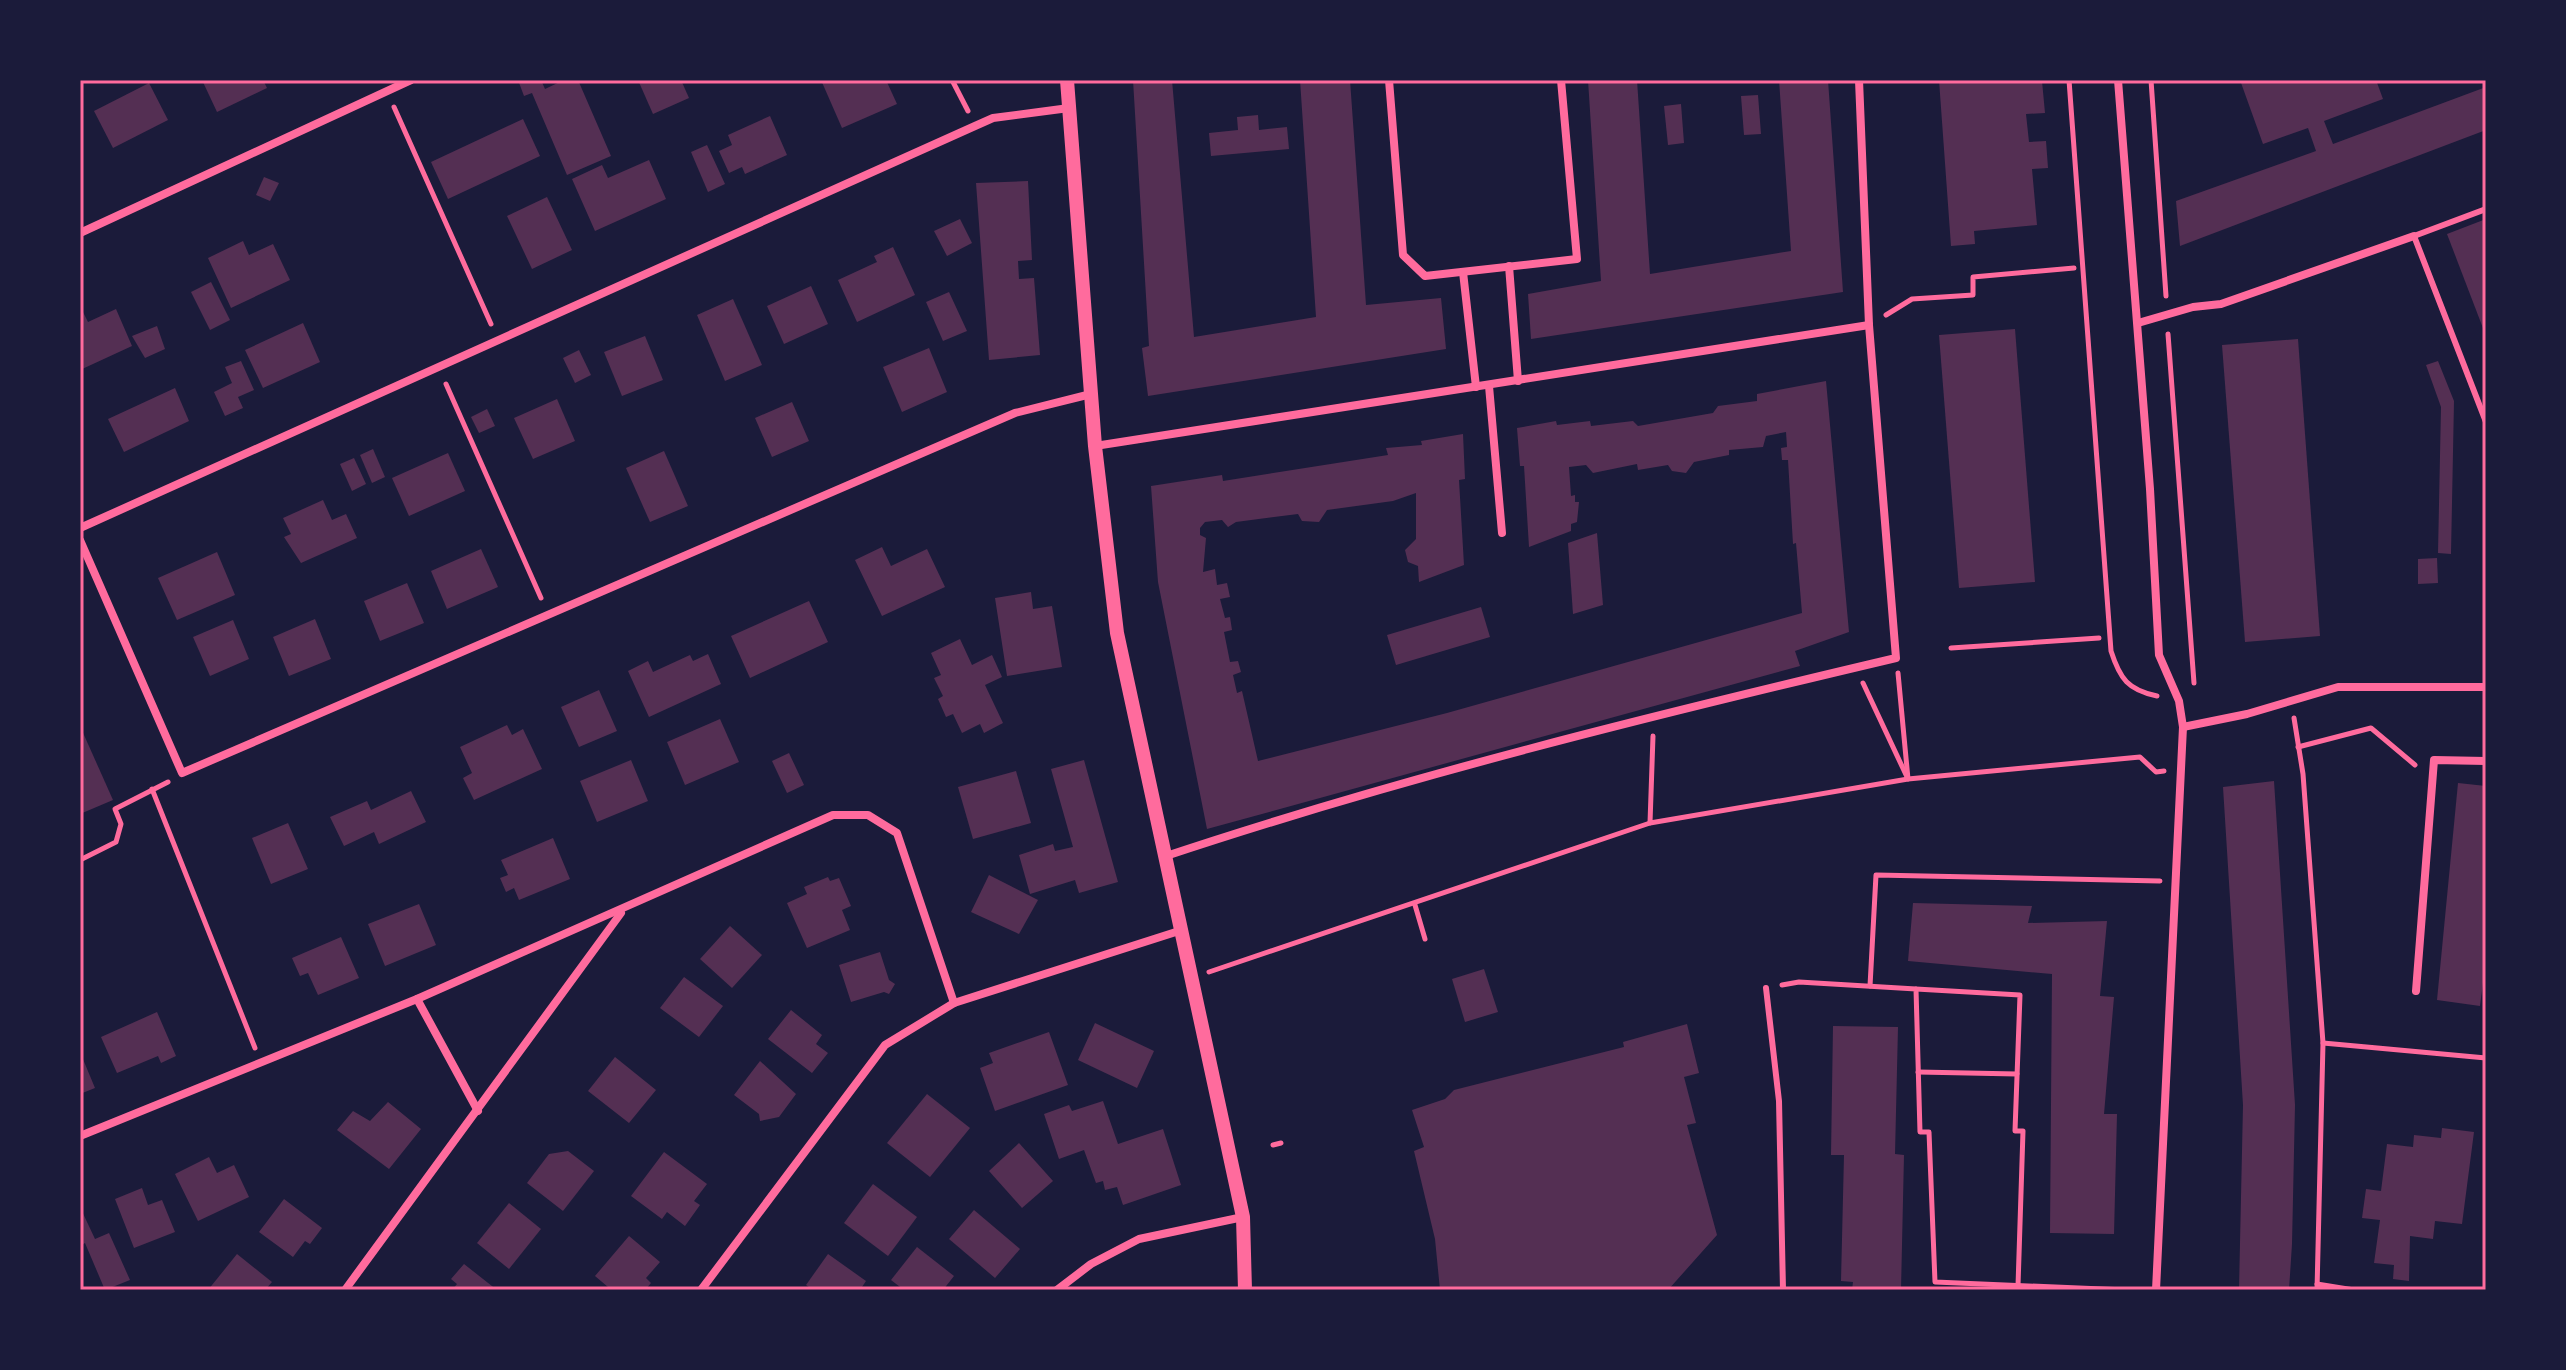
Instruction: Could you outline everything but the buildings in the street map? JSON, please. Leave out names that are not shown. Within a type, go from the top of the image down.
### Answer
[{"type":"street","points":[[80,233],[411,80]]},
{"type":"street","points":[[1067,80],[1095,446],[1117,633],[1243,1217],[1245,1290]]},
{"type":"street","points":[[1389,80],[1403,255],[1425,276],[1577,259],[1561,80]]},
{"type":"street","points":[[1163,857],[1329,806],[1605,729],[1896,658],[1869,325],[1859,80]]},
{"type":"street","points":[[2118,80],[2138,323],[2159,655],[2179,701],[2183,727],[2156,1290]]},
{"type":"street","points":[[80,528],[993,118],[1069,108]]},
{"type":"street","points":[[2138,323],[2221,304],[2414,236]]},
{"type":"street","points":[[1509,266],[1518,381]]},
{"type":"street","points":[[1463,272],[1476,387]]},
{"type":"street","points":[[1095,446],[1869,325]]},
{"type":"street","points":[[1489,386],[1502,533]]},
{"type":"street","points":[[80,540],[182,773],[1015,413],[1091,394]]},
{"type":"street","points":[[2183,727],[2338,687],[2486,687]]},
{"type":"street","points":[[2416,991],[2434,760],[2486,761]]},
{"type":"street","points":[[80,1136],[417,999],[622,911],[833,815],[868,815],[897,833],[954,1003]]},
{"type":"street","points":[[345,1290],[622,911]]},
{"type":"street","points":[[701,1290],[885,1045],[954,1003],[1179,931]]},
{"type":"street","points":[[417,999],[478,1111]]},
{"type":"street","points":[[1057,1290],[1091,1264],[1139,1239],[1243,1217]]},
{"type":"lane","points":[[2486,209],[2414,236],[2486,422]]},
{"type":"lane","points":[[1766,988],[1779,1101],[1783,1290]]},
{"type":"path","points":[[952,80],[975,126]]},
{"type":"path","points":[[2069,80],[2111,651],[2117,671],[2134,691],[2179,701]]},
{"type":"path","points":[[2151,80],[2194,682],[2183,727]]},
{"type":"path","points":[[387,91],[499,342]]},
{"type":"path","points":[[1869,325],[1912,299],[1973,295],[1973,277],[2074,268]]},
{"type":"path","points":[[439,368],[549,616]]},
{"type":"path","points":[[1951,648],[2099,638]]},
{"type":"path","points":[[1896,658],[1908,779]]},
{"type":"path","points":[[1859,675],[1908,779]]},
{"type":"path","points":[[2292,701],[2323,1043],[2317,1287],[2354,1290]]},
{"type":"path","points":[[2298,747],[2371,728],[2433,782]]},
{"type":"path","points":[[1650,823],[1654,732]]},
{"type":"path","points":[[1189,976],[1232,967],[1650,823],[1908,779],[2140,757],[2156,772],[2182,770]]},
{"type":"path","points":[[80,860],[116,842],[121,824],[115,809],[182,773]]},
{"type":"path","points":[[152,789],[261,1063]]},
{"type":"path","points":[[1870,986],[1876,875],[2176,881]]},
{"type":"path","points":[[1415,905],[1425,939]]},
{"type":"path","points":[[1766,988],[1799,982],[2020,995],[2015,1131],[2023,1131],[2018,1286]]},
{"type":"path","points":[[1916,989],[1920,1132],[1929,1132],[1935,1282],[2126,1290]]},
{"type":"path","points":[[2323,1043],[2486,1058]]},
{"type":"path","points":[[1918,1072],[2017,1074]]},
{"type":"path","points":[[1273,1145],[1281,1143]]}]
